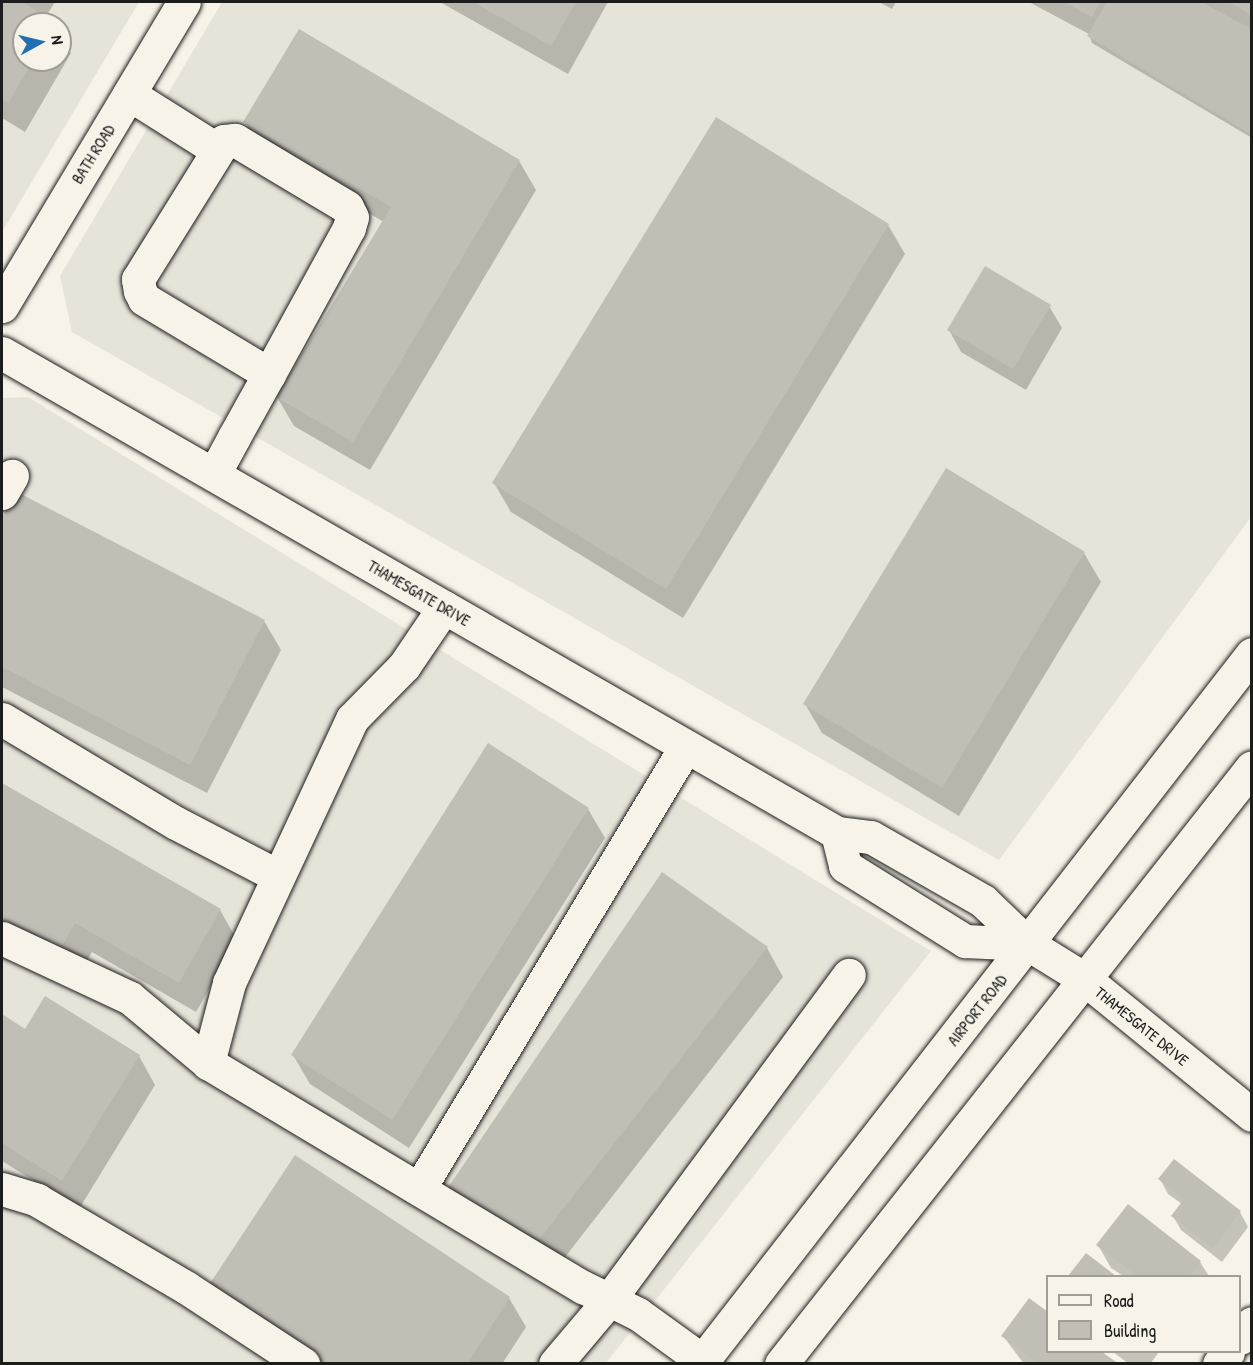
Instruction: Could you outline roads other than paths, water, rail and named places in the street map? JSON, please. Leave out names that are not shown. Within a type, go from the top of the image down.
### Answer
[{"type":"street","name":"BATH ROAD","points":[[2,306],[184,2]]},
{"type":"street","points":[[129,94],[216,148]]},
{"type":"street","points":[[214,474],[269,374],[352,217],[347,207],[235,140],[224,141],[216,148],[138,279],[140,291],[144,299],[269,374]]},
{"type":"street","name":"THAMESGATE DRIVE","points":[[2,353],[837,833],[872,837],[983,901],[1028,944],[1086,980],[1251,1115]]},
{"type":"street","points":[[208,1063],[229,983],[352,719],[404,666],[444,607]]},
{"type":"street","name":"AIRPORT ROAD","points":[[703,1363],[1251,654]]},
{"type":"street","points":[[2,719],[176,823],[278,876]]},
{"type":"street","points":[[419,1189],[686,746]]},
{"type":"street","points":[[781,1364],[864,1254],[1086,980],[1251,767]]},
{"type":"street","name":"THAMESGATE DRIVE","points":[[837,833],[845,866],[965,941],[1028,944]]},
{"type":"street","points":[[2,938],[130,998],[208,1063],[609,1300],[638,1314],[703,1363]]},
{"type":"street","points":[[555,1364],[609,1300],[849,975]]},
{"type":"street","points":[[2,1189],[37,1200],[187,1288],[303,1364]]},
{"type":"street","points":[[1241,1336],[1251,1323]]}]
